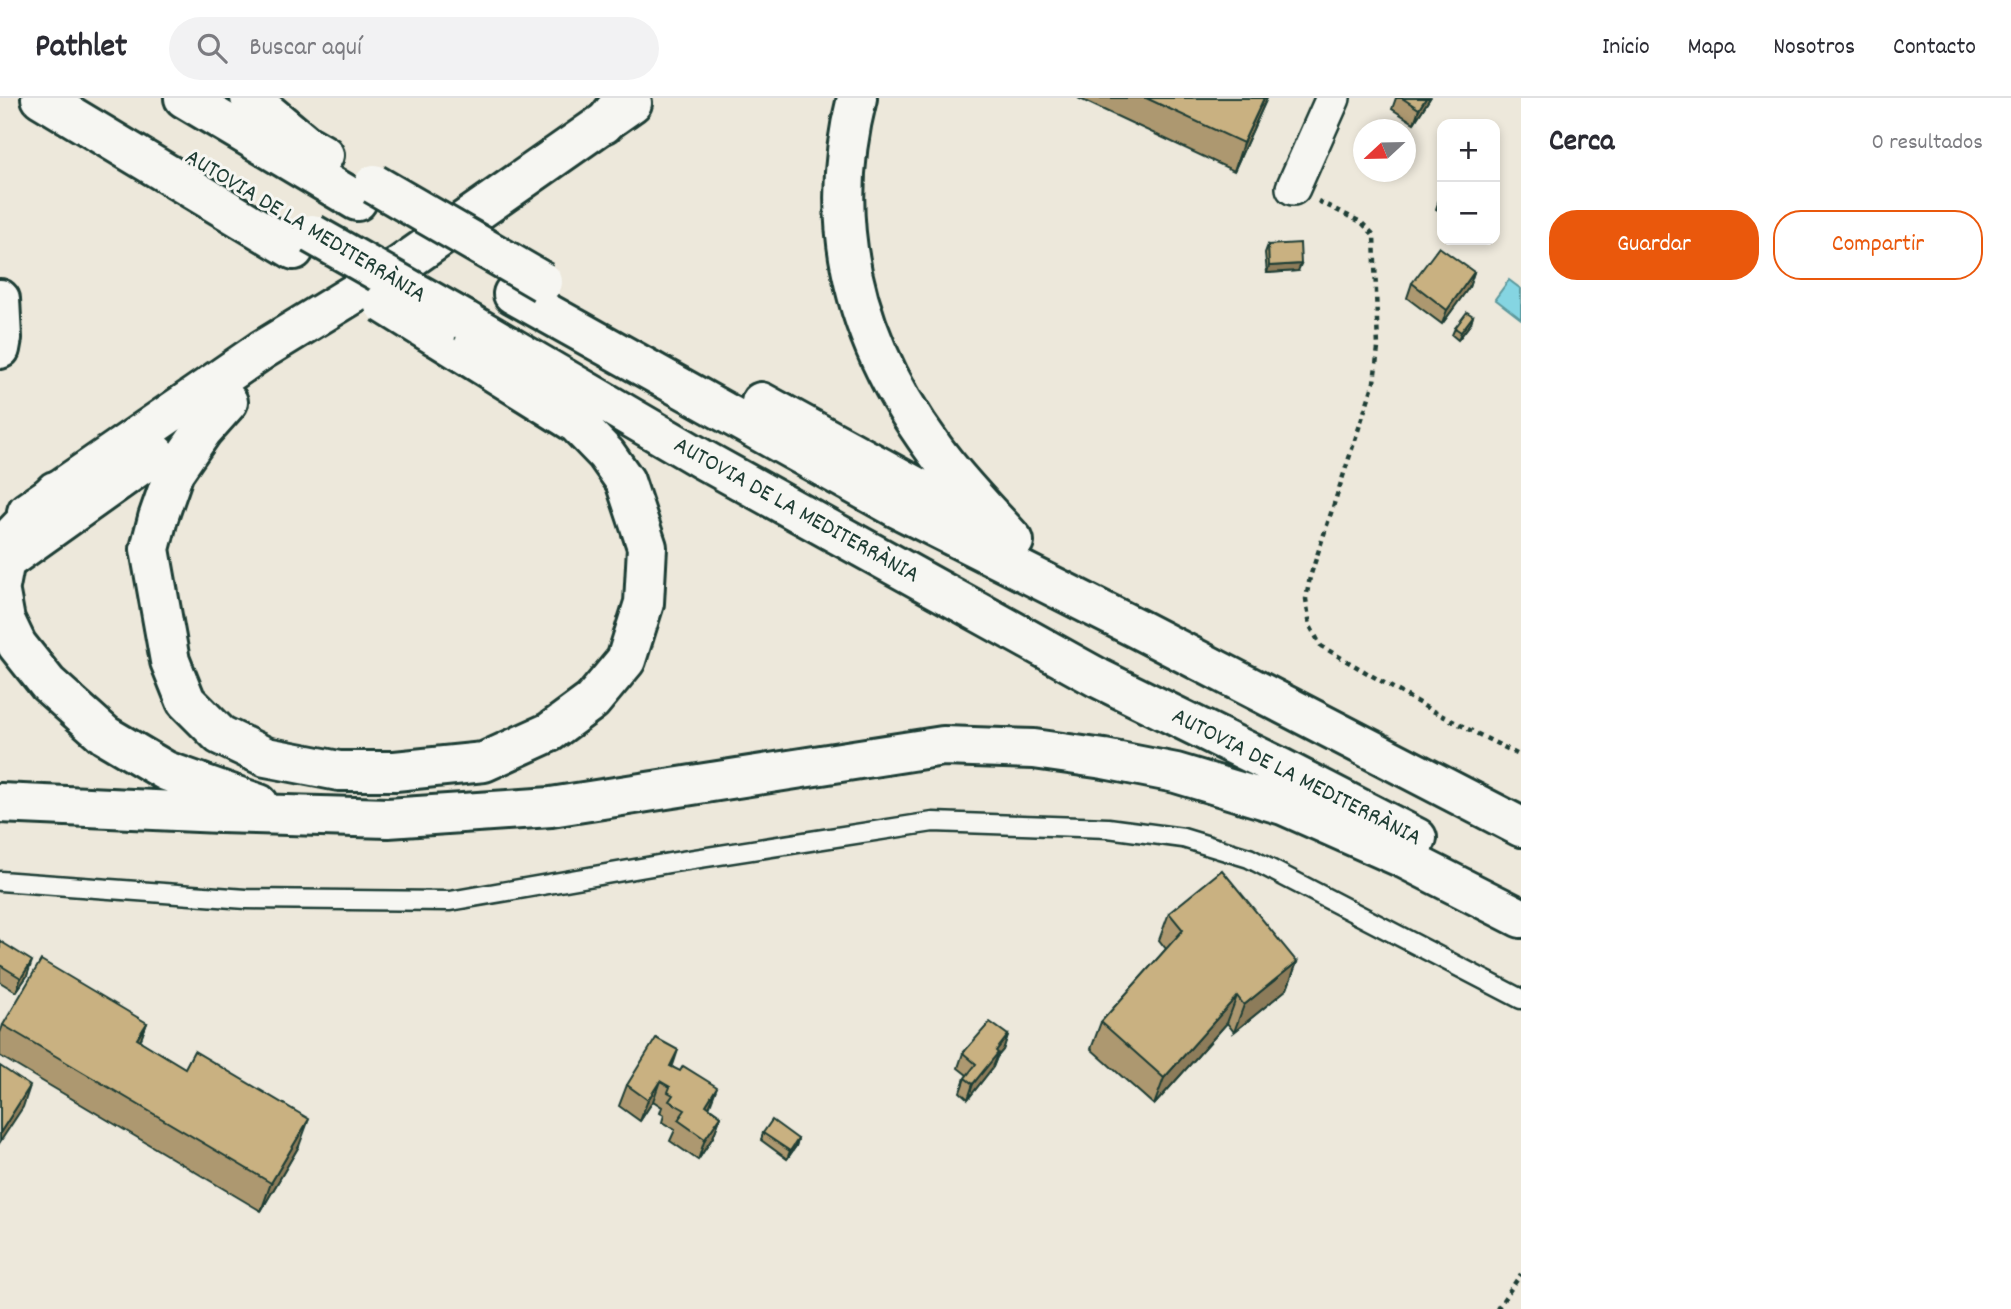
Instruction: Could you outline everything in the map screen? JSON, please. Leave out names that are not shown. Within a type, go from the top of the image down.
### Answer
[{"type":"main road","points":[[41,98],[303,242]]},
{"type":"main road","name":"AUTOVIA DE LA MEDITERRÀNIA","points":[[89,98],[303,242],[451,329],[702,459],[1098,678],[1281,768],[1521,892]]},
{"type":"main road","name":"AUTOVIA DE LA MEDITERRÀNIA","points":[[184,98],[365,192],[895,507],[1521,827]]},
{"type":"main road","points":[[250,98],[365,192]]},
{"type":"main road","points":[[1,568],[228,402],[401,265],[614,111],[640,98]]},
{"type":"main road","points":[[857,98],[847,157],[843,216],[853,285],[866,326],[881,364],[902,403],[928,441],[1014,541]]},
{"type":"main road","points":[[304,816],[166,771],[105,735],[48,684],[17,645],[5,620],[1,568],[9,539],[55,491],[262,350],[401,265]]},
{"type":"main road","points":[[528,288],[1014,541],[1136,628]]},
{"type":"main road","points":[[0,299],[0,349]]},
{"type":"main road","points":[[228,402],[203,430],[174,472],[150,550],[170,661],[186,701],[220,735],[266,757],[339,771],[395,771],[484,762],[550,732],[592,701],[626,660],[644,603],[647,547],[625,481],[607,454],[577,424],[451,329]]},
{"type":"main road","points":[[0,803],[388,818],[551,807],[943,746],[1034,749],[1176,773],[1283,805],[1405,859],[1521,918]]},
{"type":"street","points":[[1293,188],[1334,98]]},
{"type":"lane","points":[[0,881],[246,899],[450,901],[675,862],[933,822],[1108,828],[1182,838],[1249,858],[1521,999]]},
{"type":"path","points":[[1293,188],[1361,222],[1374,235],[1375,260],[1378,348],[1374,382],[1310,577],[1306,599],[1310,626],[1321,646],[1429,709],[1521,756]]},
{"type":"path","points":[[1497,1309],[1521,1274]]},
{"type":"water","points":[[1509,280],[1521,289],[1521,319],[1495,299]]},
{"type":"building","points":[[1146,98],[1264,98],[1243,143]]},
{"type":"building","points":[[1402,98],[1426,98],[1419,109]]},
{"type":"building","points":[[1300,243],[1301,264],[1269,266],[1268,245]]},
{"type":"building","points":[[1439,247],[1474,272],[1447,310],[1412,283]]},
{"type":"building","points":[[1467,312],[1473,316],[1461,332],[1455,328]]},
{"type":"building","points":[[1222,870],[1297,962],[1244,1005],[1237,996],[1164,1078],[1101,1022],[1183,930],[1169,913]]},
{"type":"building","points":[[0,941],[32,961],[21,978],[0,965]]},
{"type":"building","points":[[41,960],[147,1023],[137,1039],[185,1068],[194,1051],[309,1119],[271,1183],[3,1025]]},
{"type":"building","points":[[990,1022],[1008,1035],[996,1051],[998,1053],[973,1084],[965,1078],[976,1064],[963,1053]]},
{"type":"building","points":[[656,1038],[678,1050],[670,1066],[680,1071],[683,1066],[717,1087],[706,1105],[721,1116],[705,1139],[678,1120],[685,1110],[669,1101],[673,1095],[668,1092],[670,1087],[660,1081],[648,1100],[627,1085]]},
{"type":"building","points":[[0,1066],[30,1086],[0,1133]]},
{"type":"building","points":[[772,1120],[798,1139],[790,1151],[763,1133]]}]
